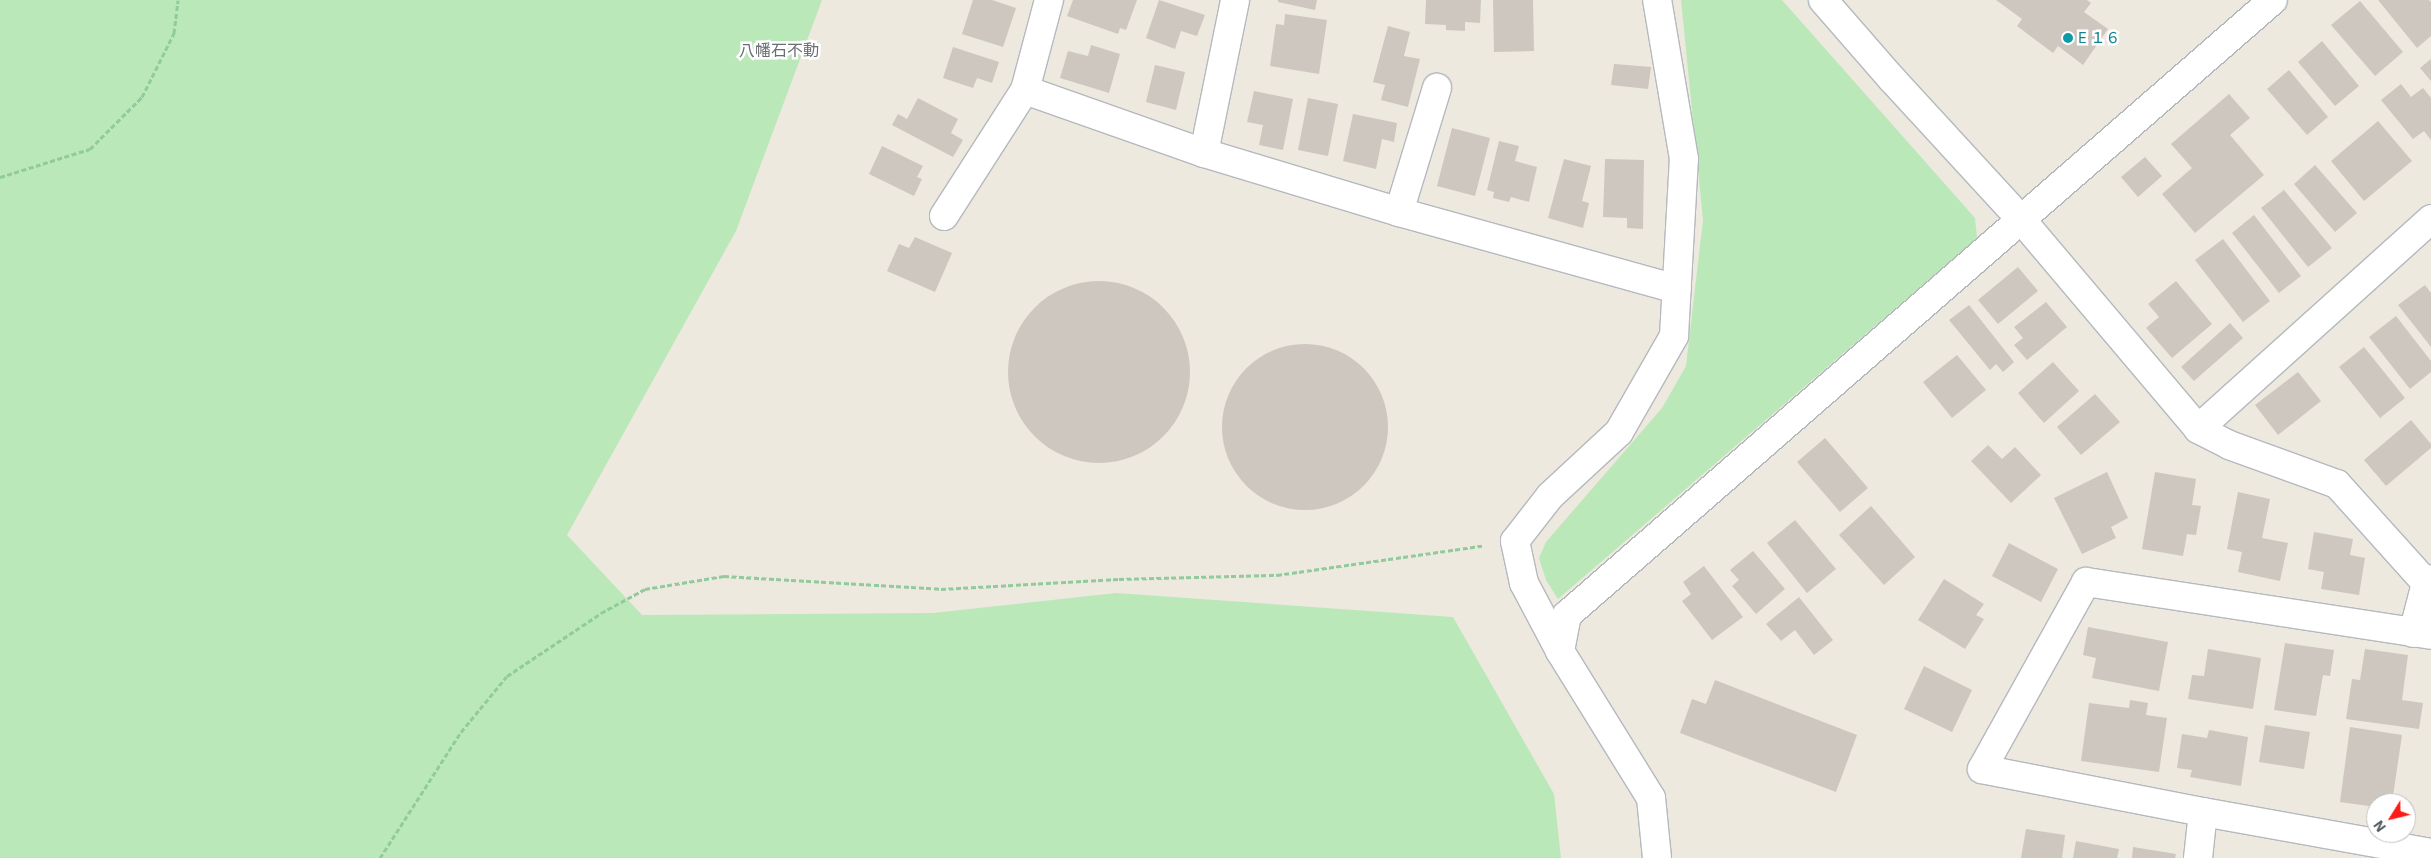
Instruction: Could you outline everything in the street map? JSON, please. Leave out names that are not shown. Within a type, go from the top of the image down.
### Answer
[{"type":"street","points":[[944,216],[1025,90],[1049,0]]},
{"type":"street","points":[[1204,153],[1234,0]]},
{"type":"street","points":[[1657,0],[1666,64],[1684,159],[1674,336],[1619,432],[1550,496],[1515,541],[1524,584],[1560,652],[1651,798],[1657,858]]},
{"type":"street","points":[[1823,0],[1892,79],[2020,218],[2198,429],[2229,445],[2338,484],[2429,581],[2422,634],[2086,582],[1982,769],[2203,812],[2431,853]]},
{"type":"street","points":[[1560,652],[1567,615],[2020,218],[2273,0]]},
{"type":"street","points":[[1400,212],[1437,88]]},
{"type":"street","points":[[1025,90],[1204,153],[1400,212],[1677,289]]},
{"type":"street","points":[[2198,429],[2431,219]]},
{"type":"street","points":[[2198,858],[2203,812]]},
{"type":"path","points":[[0,176],[90,149],[142,96],[174,33],[178,0]]},
{"type":"path","points":[[380,858],[461,732],[507,676],[600,613],[645,589],[724,576],[941,589],[1119,580],[1278,575],[1515,541]]},
{"type":"green space","points":[[0,0],[822,0],[736,231],[567,535],[642,615],[933,613],[1116,593],[1453,617],[1554,794],[1561,858],[0,858]]},
{"type":"green space","points":[[1681,0],[1782,0],[1975,218],[1977,238],[1558,599],[1546,580],[1539,558],[1546,542],[1662,408],[1686,366],[1703,220]]},
{"type":"building","points":[[973,0],[992,0],[1016,8],[1003,47],[962,34]]},
{"type":"building","points":[[1073,0],[1137,0],[1126,30],[1120,28],[1118,34],[1067,16]]},
{"type":"building","points":[[1159,0],[1205,15],[1197,36],[1181,31],[1175,49],[1146,38]]},
{"type":"building","points":[[1278,0],[1317,0],[1315,10],[1278,2]]},
{"type":"building","points":[[1426,0],[1481,0],[1480,23],[1465,22],[1465,31],[1446,30],[1446,25],[1425,24]]},
{"type":"building","points":[[1493,0],[1533,0],[1534,51],[1494,52]]},
{"type":"building","name":"E １６","points":[[1996,0],[2087,0],[2091,3],[2084,12],[2108,29],[2083,65],[2058,46],[2053,53],[2017,26],[2022,19]]},
{"type":"building","points":[[2378,0],[2429,0],[2431,2],[2431,36],[2417,48]]},
{"type":"building","points":[[2360,1],[2403,52],[2375,76],[2331,25]]},
{"type":"building","points":[[1285,14],[1327,20],[1319,74],[1270,66],[1276,24],[1284,25]]},
{"type":"building","points":[[1388,26],[1410,32],[1404,56],[1420,59],[1408,107],[1381,100],[1385,85],[1373,82]]},
{"type":"building","points":[[2322,41],[2359,86],[2335,106],[2298,62]]},
{"type":"building","points":[[1091,45],[1120,54],[1109,93],[1060,78],[1068,51],[1088,56]]},
{"type":"building","points":[[953,47],[999,62],[992,83],[977,78],[973,88],[943,78]]},
{"type":"building","points":[[2431,59],[2431,81],[2420,68]]},
{"type":"building","points":[[1614,64],[1651,67],[1648,89],[1611,85]]},
{"type":"building","points":[[1155,65],[1185,72],[1176,110],[1146,102]]},
{"type":"building","points":[[2289,70],[2328,117],[2307,135],[2267,89]]},
{"type":"building","points":[[2401,84],[2411,97],[2423,88],[2431,98],[2431,140],[2424,131],[2413,139],[2381,100]]},
{"type":"building","points":[[1254,91],[1293,99],[1283,150],[1259,145],[1263,125],[1247,122]]},
{"type":"building","points":[[2229,94],[2250,118],[2230,135],[2264,175],[2195,233],[2162,194],[2192,168],[2171,144]]},
{"type":"building","points":[[918,98],[958,119],[951,133],[963,140],[953,157],[892,125],[898,114],[907,119]]},
{"type":"building","points":[[1308,98],[1338,104],[1328,156],[1298,150]]},
{"type":"building","points":[[1353,114],[1397,123],[1394,142],[1382,139],[1376,169],[1343,161]]},
{"type":"building","points":[[2378,121],[2412,161],[2364,201],[2331,161]]},
{"type":"building","points":[[1452,128],[1490,138],[1475,196],[1437,186]]},
{"type":"building","points":[[1499,141],[1519,146],[1515,161],[1537,167],[1529,202],[1511,197],[1509,202],[1493,198],[1494,192],[1487,190]]},
{"type":"building","points":[[882,146],[923,166],[917,177],[922,179],[914,196],[869,174]]},
{"type":"building","points":[[2145,157],[2162,176],[2138,197],[2121,177]]},
{"type":"building","points":[[1564,159],[1591,166],[1582,201],[1589,203],[1583,228],[1548,218]]},
{"type":"building","points":[[1605,159],[1644,160],[1643,229],[1627,228],[1627,218],[1603,217]]},
{"type":"building","points":[[2315,165],[2357,213],[2335,232],[2294,184]]},
{"type":"building","points":[[2284,190],[2332,248],[2308,267],[2261,208]]},
{"type":"building","points":[[2254,215],[2301,276],[2279,293],[2232,233]]},
{"type":"building","points":[[915,237],[952,253],[935,292],[887,271],[899,244],[909,248]]},
{"type":"building","points":[[2223,239],[2270,301],[2243,322],[2195,260]]},
{"type":"building","points":[[2018,267],[2038,291],[1998,324],[1978,300]]},
{"type":"building","points":[[1108,281],[1134,288],[1150,296],[1169,314],[1183,337],[1190,363],[1190,381],[1183,407],[1175,423],[1157,442],[1150,448],[1125,459],[1108,463],[1090,463],[1064,456],[1048,448],[1023,423],[1015,407],[1010,390],[1008,363],[1015,337],[1023,321],[1048,296],[1064,288],[1081,283]]},
{"type":"building","points":[[2176,281],[2212,324],[2172,358],[2146,328],[2159,317],[2148,304]]},
{"type":"building","points":[[2425,285],[2431,293],[2431,347],[2398,305]]},
{"type":"building","points":[[2046,302],[2067,327],[2027,360],[2014,345],[2023,338],[2014,327]]},
{"type":"building","points":[[1969,305],[2014,362],[2003,372],[1996,364],[1990,370],[1949,320]]},
{"type":"building","points":[[2396,316],[2431,361],[2431,372],[2410,389],[2369,337]]},
{"type":"building","points":[[2230,323],[2243,338],[2194,381],[2181,367]]},
{"type":"building","points":[[1305,344],[1329,348],[1344,354],[1369,375],[1378,388],[1384,403],[1388,427],[1384,451],[1378,466],[1357,491],[1344,500],[1329,506],[1305,510],[1281,506],[1266,500],[1241,479],[1232,466],[1226,451],[1222,427],[1226,403],[1232,388],[1253,363],[1266,354],[1281,348]]},
{"type":"building","points":[[2364,347],[2405,398],[2380,418],[2339,367]]},
{"type":"building","points":[[1957,355],[1986,390],[1952,418],[1923,382]]},
{"type":"building","points":[[2053,362],[2079,391],[2044,423],[2018,393]]},
{"type":"building","points":[[2298,372],[2321,401],[2278,435],[2255,405]]},
{"type":"building","points":[[2095,394],[2120,422],[2081,455],[2057,427]]},
{"type":"building","points":[[2411,420],[2431,444],[2431,448],[2386,486],[2364,460]]},
{"type":"building","points":[[1825,438],[1868,488],[1840,512],[1797,462]]},
{"type":"building","points":[[1988,445],[2002,459],[2015,447],[2041,475],[2011,503],[1971,461]]},
{"type":"building","points":[[2107,472],[2128,518],[2111,527],[2116,538],[2082,554],[2054,498]]},
{"type":"building","points":[[2155,472],[2196,479],[2192,505],[2201,506],[2196,535],[2187,534],[2183,556],[2142,549]]},
{"type":"building","points":[[2238,492],[2270,499],[2262,538],[2288,543],[2280,581],[2238,572],[2242,552],[2227,549]]},
{"type":"building","points":[[1871,506],[1915,557],[1884,585],[1839,535]]},
{"type":"building","points":[[1795,520],[1836,569],[1807,593],[1767,543]]},
{"type":"building","points":[[2314,532],[2353,539],[2350,555],[2365,558],[2359,595],[2321,589],[2324,572],[2308,569]]},
{"type":"building","points":[[2009,543],[2058,569],[2041,602],[1992,576]]},
{"type":"building","points":[[1753,551],[1785,589],[1756,614],[1732,586],[1739,580],[1730,570]]},
{"type":"building","points":[[1704,566],[1743,617],[1712,640],[1682,601],[1691,594],[1683,582]]},
{"type":"building","points":[[1944,579],[1984,604],[1976,615],[1984,619],[1965,649],[1918,620]]},
{"type":"building","points":[[1799,597],[1833,640],[1814,655],[1795,630],[1781,641],[1766,624]]},
{"type":"building","points":[[2088,627],[2168,642],[2159,691],[2092,678],[2096,658],[2083,655]]},
{"type":"building","points":[[2285,643],[2334,650],[2330,676],[2323,675],[2316,716],[2274,710]]},
{"type":"building","points":[[2208,649],[2261,658],[2253,709],[2188,699],[2192,675],[2204,676]]},
{"type":"building","points":[[2365,649],[2408,655],[2402,700],[2423,703],[2419,729],[2346,719],[2352,679],[2360,680]]},
{"type":"building","points":[[1924,666],[1972,690],[1952,732],[1904,709]]},
{"type":"building","points":[[1715,680],[1857,735],[1836,792],[1680,733],[1692,699],[1706,704]]},
{"type":"building","points":[[2130,700],[2148,703],[2146,715],[2167,718],[2159,772],[2081,761],[2089,703],[2129,708]]},
{"type":"building","points":[[2265,725],[2310,732],[2304,769],[2259,762]]},
{"type":"building","points":[[2350,727],[2402,735],[2393,793],[2366,793],[2366,806],[2340,802]]},
{"type":"building","points":[[2209,730],[2248,737],[2241,786],[2190,777],[2192,770],[2177,768],[2182,734],[2207,738]]},
{"type":"building","points":[[2026,829],[2065,835],[2062,858],[2021,858]]},
{"type":"building","points":[[2076,841],[2119,849],[2117,858],[2073,858]]},
{"type":"building","points":[[2133,847],[2176,854],[2175,858],[2132,858]]},
{"type":"place","name":"E １６","points":[[2068,38]]},
{"type":"district","name":"八幡石不動","points":[[779,50]]}]
